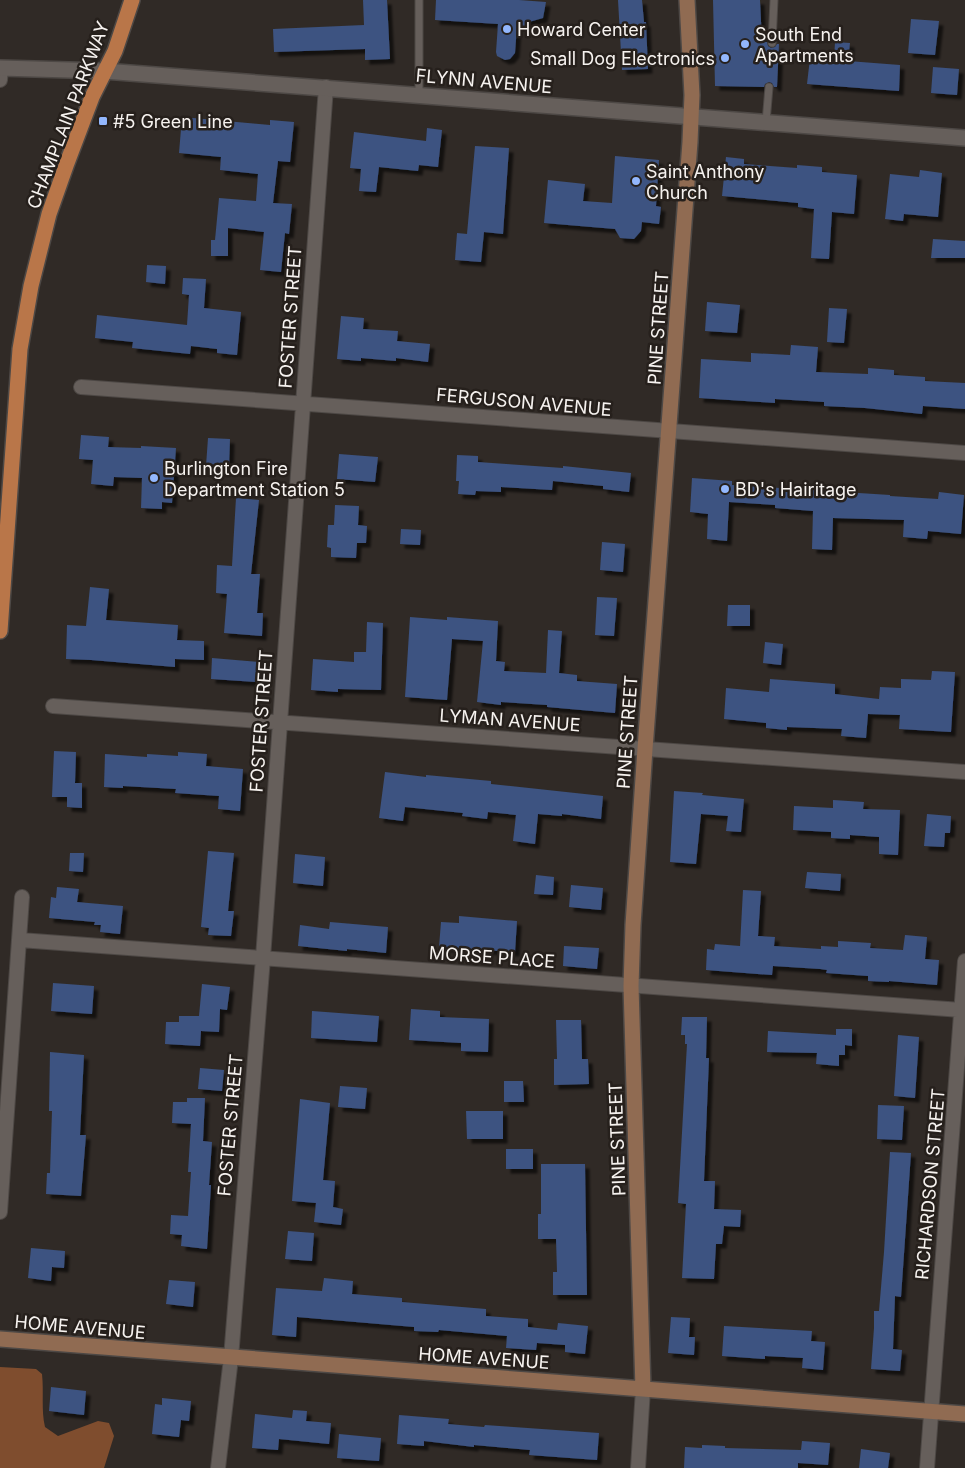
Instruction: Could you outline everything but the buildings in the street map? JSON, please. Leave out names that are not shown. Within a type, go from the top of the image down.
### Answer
[{"type":"main road","name":"CHAMPLAIN PARKWAY","points":[[0,631],[20,349],[30,286],[49,214],[92,97],[115,51],[132,0]]},
{"type":"main road","name":"PINE STREET","points":[[643,1389],[631,986],[644,749],[692,116],[687,0]]},
{"type":"main road","name":"HOME AVENUE","points":[[0,1339],[965,1414]]},
{"type":"street","name":"FLYNN AVENUE","points":[[0,72],[104,71],[965,138]]},
{"type":"street","name":"FOSTER STREET","points":[[218,1468],[231,1358],[326,87]]},
{"type":"street","name":"FERGUSON AVENUE","points":[[81,387],[965,453]]},
{"type":"street","name":"LYMAN AVENUE","points":[[53,706],[965,772]]},
{"type":"street","points":[[0,1212],[22,897]]},
{"type":"street","name":"MORSE PLACE","points":[[20,940],[961,1010]]},
{"type":"street","name":"RICHARDSON STREET","points":[[927,1468],[961,1091],[961,1010],[965,961]]},
{"type":"street","name":"PINE STREET","points":[[638,1468],[643,1389]]},
{"type":"lane","points":[[419,0],[419,95]]},
{"type":"lane","points":[[772,43],[774,0]]},
{"type":"lane","points":[[766,122],[769,87]]},
{"type":"shaded area","points":[[0,1367],[36,1369],[42,1374],[45,1427],[58,1436],[98,1421],[109,1423],[114,1436],[104,1468],[0,1468]]},
{"type":"place","name":"Howard Center","points":[[507,29]]},
{"type":"place","name":"South End Apartments","points":[[745,44]]},
{"type":"place","name":"Small Dog Electronics","points":[[725,58]]},
{"type":"place","name":"#5 Green Line","points":[[103,121]]},
{"type":"place","name":"Saint Anthony Church","points":[[636,181]]},
{"type":"place","name":"Burlington Fire Department Station 5","points":[[154,478]]},
{"type":"place","name":"BD's Hairitage","points":[[725,489]]}]
